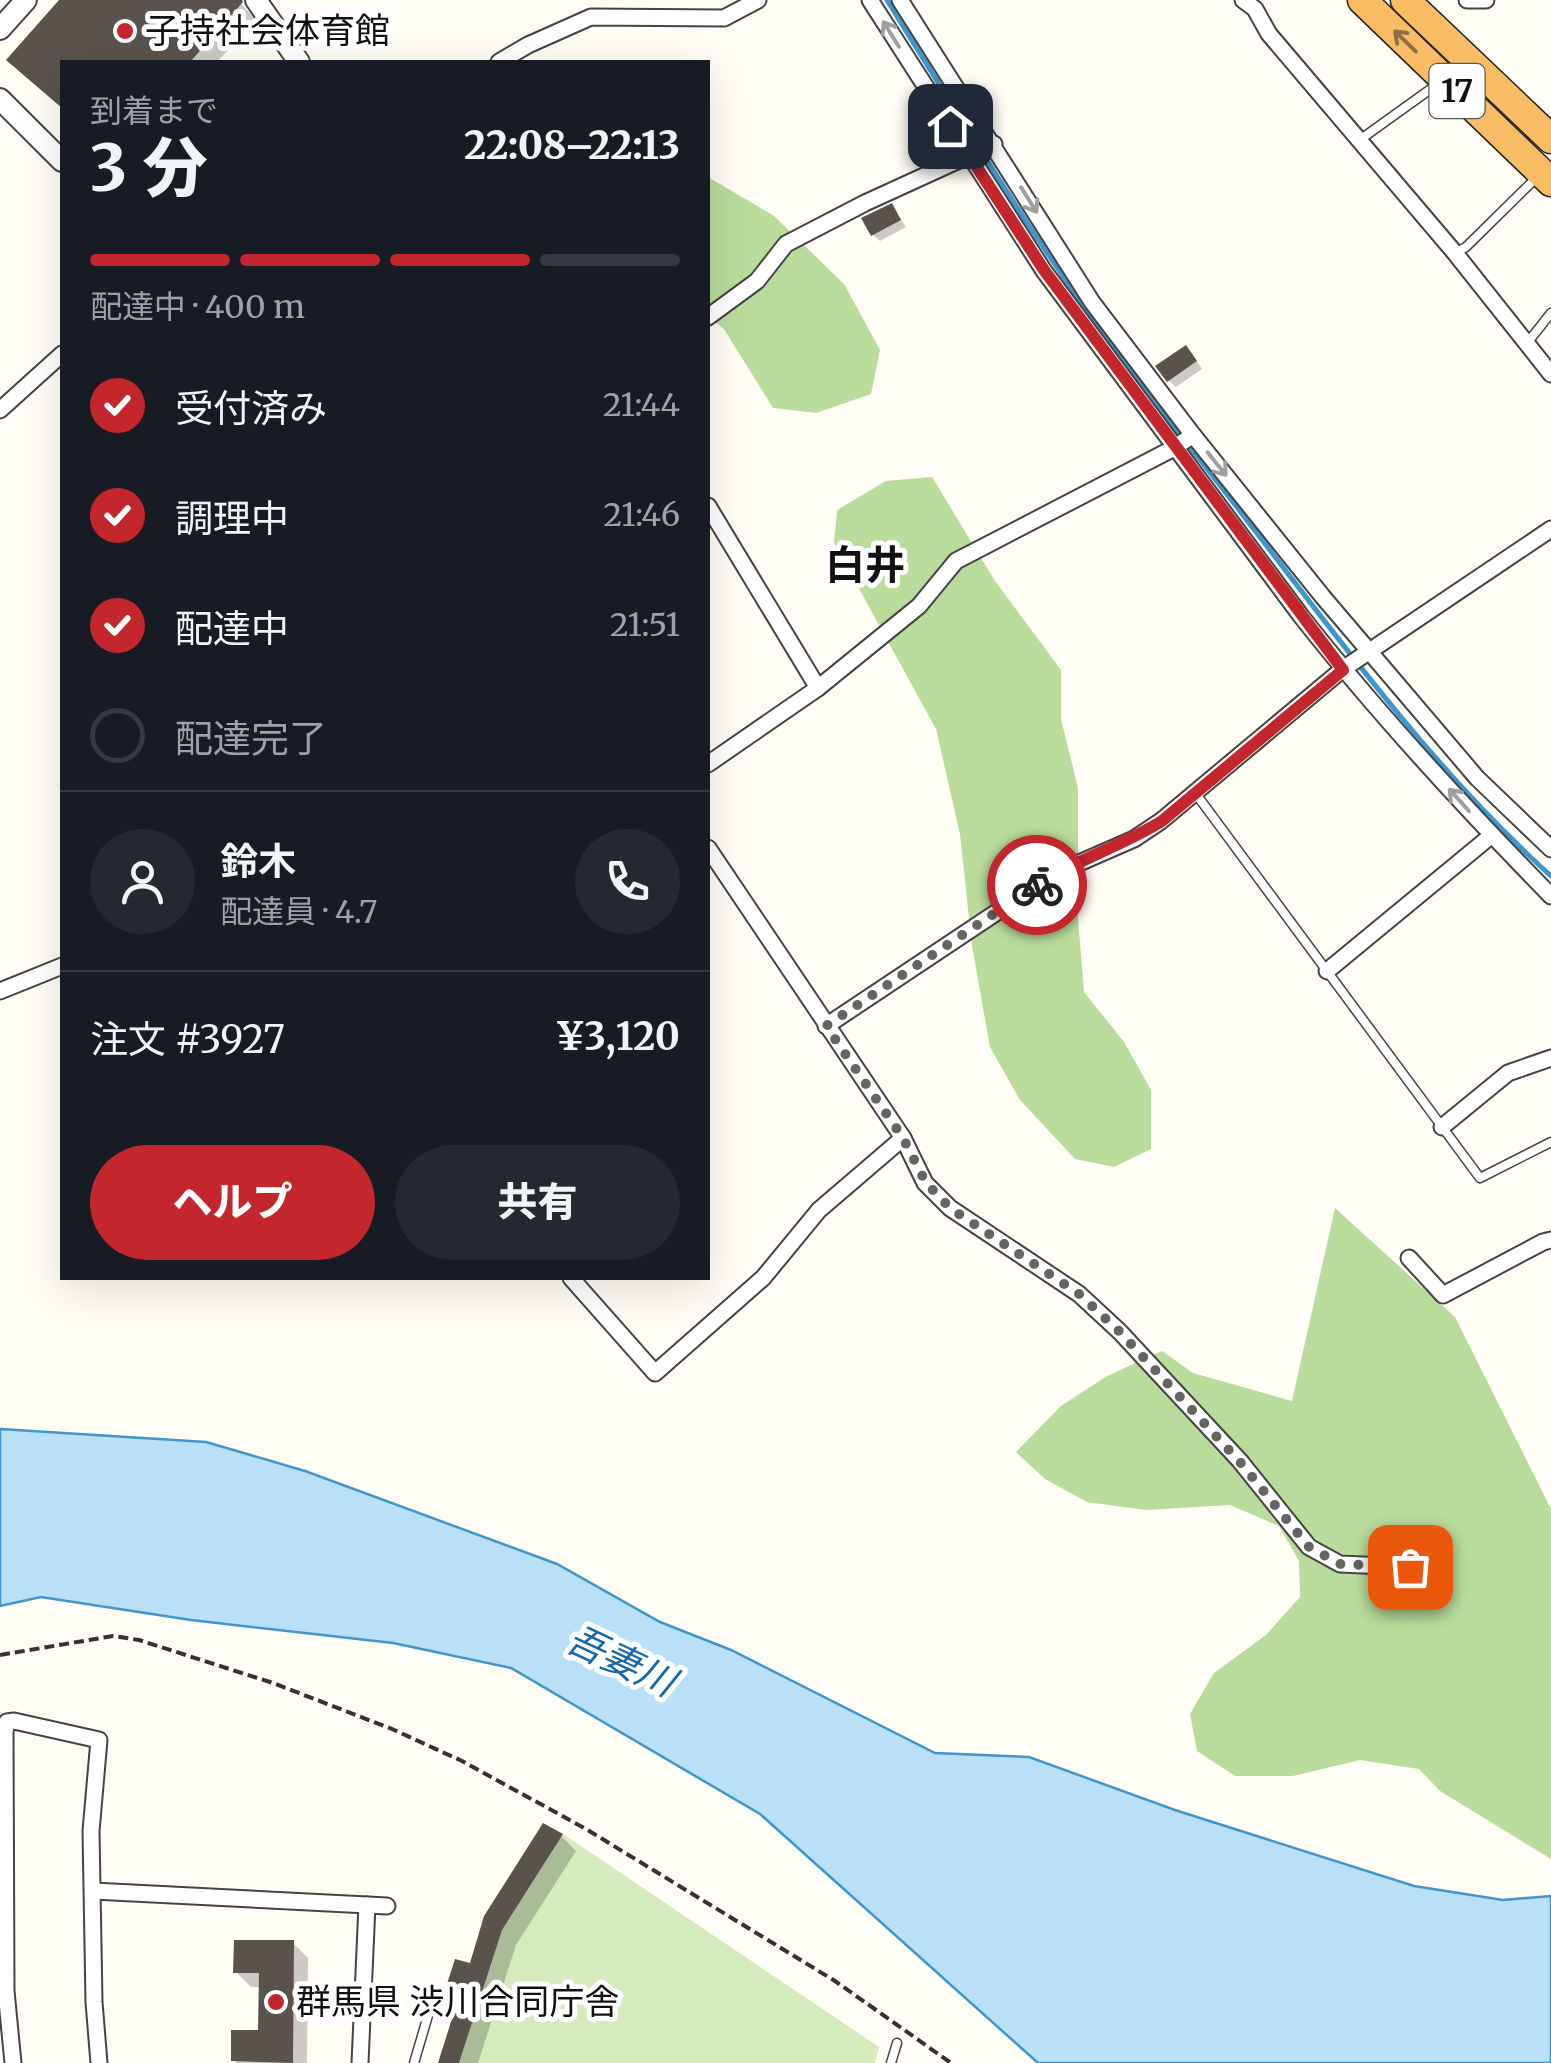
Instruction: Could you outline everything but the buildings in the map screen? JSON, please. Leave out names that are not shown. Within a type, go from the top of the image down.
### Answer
[{"type":"highway","name":"17","points":[[1362,0],[1546,178]]},
{"type":"highway","name":"17","points":[[1406,0],[1551,139]]},
{"type":"street","points":[[0,29],[26,0]]},
{"type":"street","points":[[256,0],[298,60]]},
{"type":"street","points":[[502,60],[591,17],[724,18],[758,0]]},
{"type":"street","points":[[870,0],[1092,302],[1184,441],[1357,661],[1551,849]]},
{"type":"street","points":[[900,0],[1044,270],[1184,441],[1492,835],[1551,896]]},
{"type":"street","points":[[1467,0],[1486,0]]},
{"type":"street","points":[[1254,3],[1269,34],[1551,374]]},
{"type":"street","points":[[0,99],[60,159]]},
{"type":"street","points":[[710,315],[757,281],[786,244],[865,203],[982,151]]},
{"type":"street","points":[[0,410],[60,356]]},
{"type":"street","points":[[710,763],[818,688],[919,606],[956,562],[1184,441]]},
{"type":"street","points":[[710,509],[818,688]]},
{"type":"street","points":[[826,1026],[1054,874],[1134,839],[1196,794],[1357,661],[1551,529]]},
{"type":"street","points":[[1327,971],[1492,835]]},
{"type":"street","points":[[710,851],[903,1138],[926,1183],[950,1208],[1079,1294],[1120,1332],[1240,1462],[1309,1547],[1340,1564],[1410,1567]]},
{"type":"street","points":[[1,987],[60,967]]},
{"type":"street","points":[[1442,1126],[1508,1073],[1551,1058]]},
{"type":"street","points":[[573,1280],[655,1373],[763,1278],[819,1210],[903,1138]]},
{"type":"street","points":[[1409,1258],[1443,1296],[1551,1240]]},
{"type":"street","points":[[14,2063],[6,1991],[8,1722],[99,1740],[91,1831],[94,2002],[100,2063]]},
{"type":"street","points":[[93,1891],[387,1906]]},
{"type":"street","points":[[360,2063],[367,1905]]},
{"type":"lane","points":[[1357,142],[1444,79]]},
{"type":"lane","points":[[1455,254],[1546,178]]},
{"type":"lane","points":[[1528,342],[1551,313]]},
{"type":"lane","points":[[1196,794],[1480,1178],[1551,1142]]},
{"type":"lane","points":[[414,2063],[429,2012]]},
{"type":"lane","points":[[892,2063],[897,2043]]},
{"type":"path","points":[[0,1656],[113,1636],[138,1640],[273,1683],[392,1729],[462,1762],[586,1830],[835,1981],[950,2063]]},
{"type":"green space","points":[[710,178],[774,216],[844,284],[880,350],[871,394],[816,413],[773,408],[724,329],[710,318]]},
{"type":"green space","points":[[932,477],[995,581],[1061,670],[1061,719],[1078,788],[1078,919],[1084,992],[1124,1042],[1151,1090],[1151,1149],[1114,1167],[1075,1159],[1020,1100],[990,1047],[972,946],[960,834],[936,729],[834,543],[837,510],[886,481]]},
{"type":"green space","points":[[1335,1208],[1455,1317],[1551,1509],[1551,1859],[1440,1791],[1419,1769],[1360,1760],[1293,1776],[1235,1776],[1197,1751],[1190,1714],[1214,1673],[1266,1635],[1300,1597],[1299,1561],[1279,1526],[1230,1505],[1146,1510],[1087,1502],[1045,1479],[1016,1452],[1061,1406],[1107,1376],[1162,1351],[1193,1373],[1292,1401]]},
{"type":"green space","points":[[563,1834],[879,2047],[875,2063],[459,2063],[502,1930]]},
{"type":"water","name":"吾妻川","points":[[0,1429],[206,1442],[305,1471],[557,1564],[660,1622],[731,1650],[935,1753],[1029,1757],[1175,1810],[1414,1886],[1503,1900],[1551,1896],[1551,2063],[1038,2063],[760,1814],[511,1668],[393,1643],[191,1620],[41,1597],[0,1606]]},
{"type":"waterway","points":[[887,0],[1064,278],[1181,436]]},
{"type":"waterway","points":[[1188,445],[1405,722],[1500,827],[1551,876]]},
{"type":"way so far","points":[[1037,885],[826,1026],[903,1138],[926,1183],[950,1208],[1079,1294],[1120,1332],[1240,1462],[1309,1547],[1340,1564],[1410,1567]]},
{"type":"place","name":"子持社会体育館","points":[[125,31]]},
{"type":"place","name":"群馬県 渋川合同庁舎","points":[[276,2002]]},
{"type":"district","name":"白井","points":[[865,565]]},
{"type":"route","points":[[950,126],[1044,270],[1343,670],[1162,821],[1134,839],[1037,885]]}]
